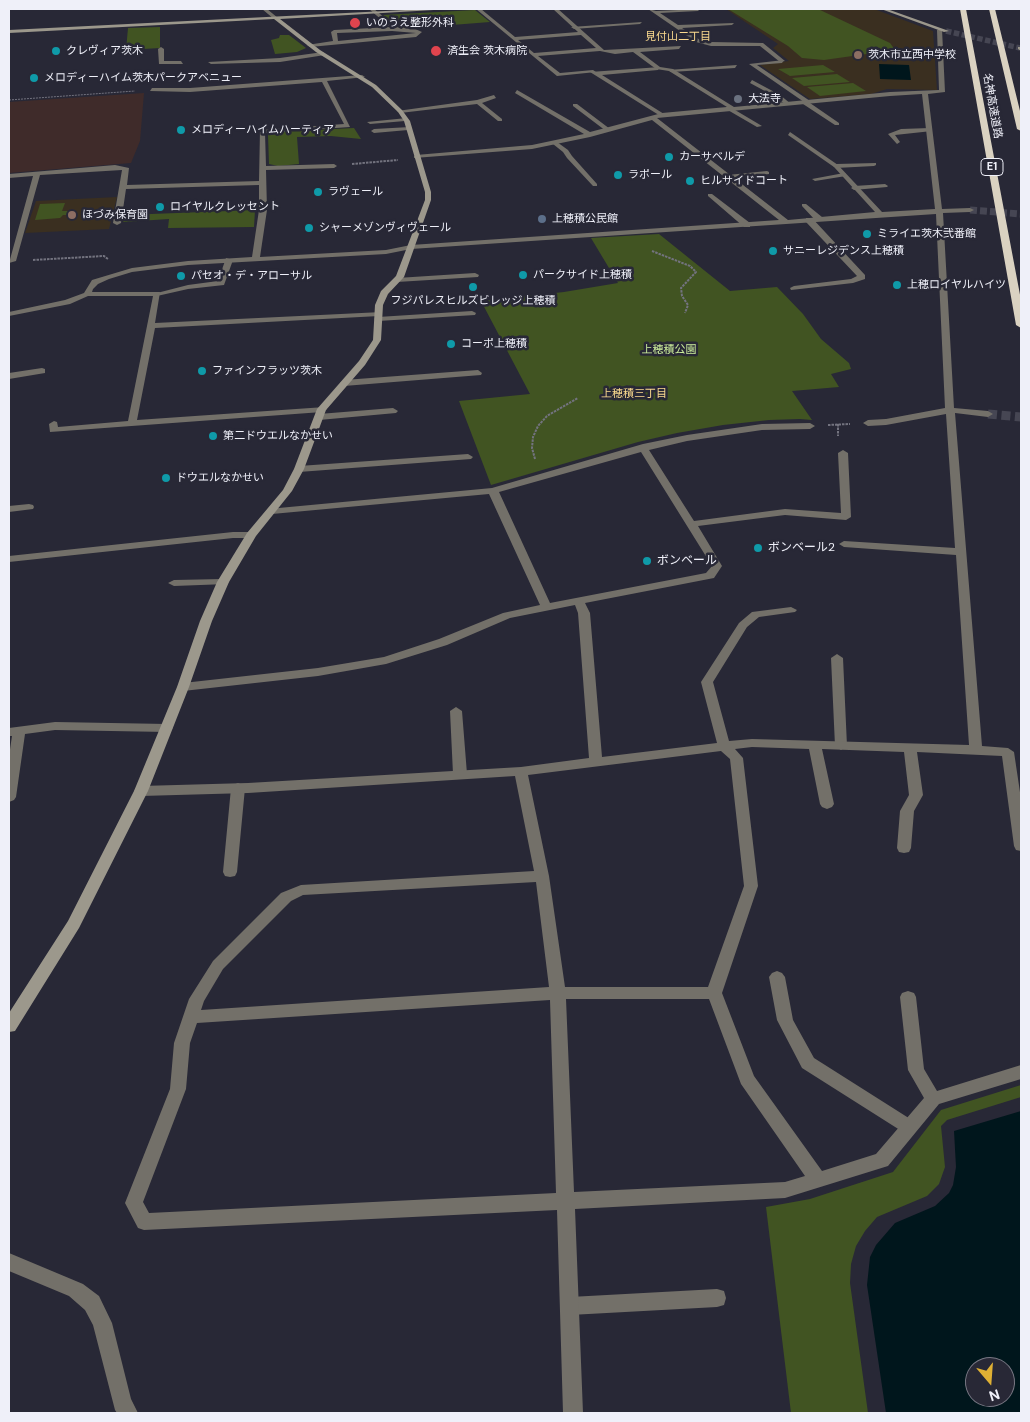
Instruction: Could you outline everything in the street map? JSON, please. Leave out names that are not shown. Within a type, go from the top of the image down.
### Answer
[{"type":"highway","name":"名神高速道路","points":[[963,9],[1021,324]]},
{"type":"highway","name":"名神高速道路","points":[[992,9],[1021,129]]},
{"type":"street","points":[[9,1026],[74,924],[141,791],[168,728],[206,621],[223,582],[251,535],[287,491],[299,469],[321,413],[362,363],[377,340],[379,316],[384,293],[400,277],[428,200],[428,192],[405,119],[374,86],[317,50],[264,9]]},
{"type":"street","points":[[9,30],[276,18],[373,11],[449,9]]},
{"type":"street","points":[[478,9],[532,55],[559,75],[658,68],[671,70],[735,66]]},
{"type":"street","points":[[555,9],[601,49]]},
{"type":"street","points":[[416,157],[555,143],[662,115],[890,94],[942,92],[943,30],[883,9]]},
{"type":"street","points":[[653,10],[698,10]]},
{"type":"street","points":[[653,10],[698,41],[711,44],[761,44],[782,61],[752,64],[837,124]]},
{"type":"street","points":[[373,11],[393,27]]},
{"type":"street","points":[[574,27],[640,23]]},
{"type":"street","points":[[676,27],[732,24]]},
{"type":"street","points":[[211,62],[280,60],[317,50],[336,42],[416,35],[419,32],[392,29],[334,32],[336,42]]},
{"type":"street","points":[[514,38],[581,33]]},
{"type":"street","points":[[532,55],[601,49],[612,52],[679,47]]},
{"type":"street","points":[[161,49],[161,63],[181,63]]},
{"type":"street","points":[[218,57],[283,56],[317,50]]},
{"type":"street","points":[[634,50],[658,68]]},
{"type":"street","points":[[671,70],[759,126]]},
{"type":"street","points":[[595,73],[662,115]]},
{"type":"street","points":[[152,90],[362,77]]},
{"type":"street","points":[[256,259],[263,210],[264,168],[262,131],[348,126],[324,80]]},
{"type":"street","points":[[752,82],[778,96],[788,104]]},
{"type":"street","points":[[517,92],[590,135]]},
{"type":"street","points":[[925,93],[939,210],[950,410],[976,750]]},
{"type":"street","points":[[374,131],[405,119],[494,98]]},
{"type":"street","points":[[478,102],[500,120]]},
{"type":"street","points":[[574,105],[608,130]]},
{"type":"street","points":[[652,117],[786,222]]},
{"type":"street","points":[[370,122],[405,119]]},
{"type":"street","points":[[897,142],[891,134],[901,131],[930,130]]},
{"type":"street","points":[[790,134],[836,166],[854,188],[880,214]]},
{"type":"street","points":[[555,143],[566,151],[569,157],[595,185]]},
{"type":"street","points":[[836,166],[874,164]]},
{"type":"street","points":[[264,168],[334,166]]},
{"type":"street","points":[[9,176],[115,167],[126,168],[117,223]]},
{"type":"street","points":[[10,261],[37,174]]},
{"type":"street","points":[[728,177],[767,174]]},
{"type":"street","points":[[815,179],[844,176]]},
{"type":"street","points":[[124,187],[263,183]]},
{"type":"street","points":[[854,188],[885,186]]},
{"type":"street","points":[[710,196],[747,225]]},
{"type":"street","points":[[804,205],[819,220]]},
{"type":"street","points":[[87,294],[89,288],[95,282],[106,277],[169,265],[386,252],[411,248],[819,220],[880,214],[970,210]]},
{"type":"street","points":[[794,288],[853,281],[862,277],[809,220]]},
{"type":"street","points":[[9,235],[18,235]]},
{"type":"street","points":[[9,314],[67,302],[87,294],[157,294],[188,287],[221,283],[229,260]]},
{"type":"street","points":[[397,280],[475,275]]},
{"type":"street","points":[[132,423],[157,294]]},
{"type":"street","points":[[151,326],[472,313]]},
{"type":"street","points":[[9,376],[42,371]]},
{"type":"street","points":[[344,383],[478,373]]},
{"type":"street","points":[[868,423],[886,422],[950,410],[988,414]]},
{"type":"street","points":[[54,424],[53,430],[132,423],[393,411]]},
{"type":"street","points":[[272,511],[493,492],[542,476],[643,448],[729,430],[793,425],[810,426]]},
{"type":"street","points":[[183,687],[318,672],[386,660],[443,642],[507,614],[710,576],[717,566],[643,448]]},
{"type":"street","points":[[692,524],[784,512],[846,517],[843,454]]},
{"type":"street","points":[[299,469],[468,457]]},
{"type":"street","points":[[493,492],[546,606]]},
{"type":"street","points":[[9,509],[29,507]]},
{"type":"street","points":[[9,559],[233,535],[251,535]]},
{"type":"street","points":[[844,544],[961,552]]},
{"type":"street","points":[[174,583],[223,582]]},
{"type":"street","points":[[578,601],[584,613],[596,762]]},
{"type":"street","points":[[791,610],[756,614],[743,625],[707,682],[724,746],[736,758],[751,886],[714,993],[747,1079],[818,1180]]},
{"type":"street","points":[[837,658],[841,746]]},
{"type":"street","points":[[456,711],[460,774]]},
{"type":"street","points":[[9,798],[14,731],[55,726],[168,728]]},
{"type":"street","points":[[141,791],[238,788],[521,771],[752,743],[1008,752],[1021,846]]},
{"type":"street","points":[[815,745],[827,804]]},
{"type":"street","points":[[904,848],[908,811],[916,794],[910,748]]},
{"type":"street","points":[[521,771],[542,876],[558,993],[567,1200],[573,1413]]},
{"type":"street","points":[[230,872],[238,788]]},
{"type":"street","points":[[542,876],[301,890],[286,897],[218,965],[197,999],[182,1043],[178,1089],[134,1203],[144,1222],[785,1190],[882,1160],[933,1099],[1021,1072]]},
{"type":"street","points":[[778,977],[785,1020],[808,1063],[909,1127]]},
{"type":"street","points":[[190,1017],[558,993],[714,993]]},
{"type":"street","points":[[908,997],[916,1070],[933,1099]]},
{"type":"street","points":[[9,1262],[76,1290],[92,1303],[102,1323],[122,1403],[128,1413]]},
{"type":"street","points":[[570,1306],[717,1298]]},
{"type":"path","points":[[9,100],[152,90]]},
{"type":"path","points":[[334,166],[416,157]]},
{"type":"path","points":[[650,250],[690,266],[696,272],[681,288],[682,296],[688,305],[685,313]]},
{"type":"path","points":[[10,261],[104,256],[109,259],[106,277]]},
{"type":"path","points":[[542,476],[536,464],[532,448],[536,432],[546,416],[578,398]]},
{"type":"path","points":[[810,426],[868,423]]},
{"type":"shaded area","name":"茨木市立西中学校","points":[[726,9],[874,9],[933,31],[937,90],[887,89],[871,94],[810,99],[760,65],[789,61],[773,48],[778,44]]},
{"type":"shaded area","points":[[144,93],[140,141],[131,163],[9,173],[9,102]]},
{"type":"shaded area","name":"ほづみ保育園","points":[[117,197],[109,229],[25,233],[36,201]]},
{"type":"green space","points":[[728,9],[818,9],[890,43],[895,50],[824,60],[802,58],[788,46]]},
{"type":"green space","points":[[475,10],[490,22],[401,29],[383,15]]},
{"type":"green space","points":[[160,27],[160,48],[126,50],[128,28]]},
{"type":"green space","points":[[280,35],[289,35],[306,48],[297,52],[275,54],[271,40],[279,38]]},
{"type":"green space","points":[[823,65],[835,72],[790,76],[778,69]]},
{"type":"green space","points":[[837,74],[850,82],[804,86],[792,78]]},
{"type":"green space","points":[[853,83],[866,91],[820,96],[807,87]]},
{"type":"green space","points":[[354,128],[361,139],[331,136],[297,137],[299,164],[278,166],[269,164],[268,135],[276,132]]},
{"type":"green space","points":[[65,203],[62,211],[74,211],[72,215],[35,220],[40,204]]},
{"type":"green space","points":[[255,210],[254,227],[168,228],[169,219],[123,222],[125,215]]},
{"type":"green space","name":"上穂積公園","points":[[659,234],[730,291],[777,287],[803,314],[821,339],[849,363],[851,369],[831,374],[839,387],[792,391],[812,420],[769,420],[677,433],[638,442],[491,485],[459,401],[530,394],[481,301],[564,292],[618,283],[591,238]]},
{"type":"green space","points":[[1021,1085],[1021,1097],[947,1120],[941,1126],[945,1167],[939,1184],[927,1196],[877,1217],[865,1231],[856,1246],[851,1264],[850,1283],[868,1413],[791,1413],[766,1207],[810,1199],[893,1172],[941,1110]]},
{"type":"water","points":[[879,64],[909,65],[911,80],[880,79]]},
{"type":"water","points":[[1021,1111],[1021,1413],[886,1413],[867,1285],[870,1257],[876,1245],[895,1223],[935,1206],[949,1193],[953,1185],[956,1167],[954,1131]]},
{"type":"tunnel","points":[[946,31],[1020,48]]},
{"type":"tunnel","points":[[970,210],[1021,214]]},
{"type":"tunnel","points":[[988,414],[1021,417]]},
{"type":"place","name":"いのうえ整形外科","points":[[355,23]]},
{"type":"place","name":"クレヴィア茨木","points":[[56,51]]},
{"type":"place","name":"済生会 茨木病院","points":[[436,51]]},
{"type":"place","name":"茨木市立西中学校","points":[[858,55]]},
{"type":"place","name":"メロディーハイム茨木パークアベニュー","points":[[34,78]]},
{"type":"place","name":"大法寺","points":[[738,99]]},
{"type":"place","name":"メロディーハイムハーティア","points":[[181,130]]},
{"type":"place","name":"カーサベルデ","points":[[669,157]]},
{"type":"place","name":"ラポール","points":[[618,175]]},
{"type":"place","name":"ヒルサイドコート","points":[[690,181]]},
{"type":"place","name":"ラヴェール","points":[[318,192]]},
{"type":"place","name":"ロイヤルクレッセント","points":[[160,207]]},
{"type":"place","name":"ほづみ保育園","points":[[72,215]]},
{"type":"place","name":"上穂積公民館","points":[[542,219]]},
{"type":"place","name":"シャーメゾンヴィヴェール","points":[[309,228]]},
{"type":"place","name":"ミライエ茨木弐番館","points":[[867,234]]},
{"type":"place","name":"サニーレジデンス上穂積","points":[[773,251]]},
{"type":"place","name":"パークサイド上穂積","points":[[523,275]]},
{"type":"place","name":"パセオ・デ・アローサル","points":[[181,276]]},
{"type":"place","name":"上穂ロイヤルハイツ","points":[[897,285]]},
{"type":"place","name":"フジパレスヒルズビレッジ上穂積","points":[[473,287]]},
{"type":"place","name":"コーポ上穂積","points":[[451,344]]},
{"type":"place","name":"ファインフラッツ茨木","points":[[202,371]]},
{"type":"place","name":"第二ドウエルなかせい","points":[[213,436]]},
{"type":"place","name":"ドウエルなかせい","points":[[166,478]]},
{"type":"place","name":"ボンベール2","points":[[758,548]]},
{"type":"place","name":"ボンベール","points":[[647,561]]},
{"type":"district","name":"見付山二丁目","points":[[678,37]]},
{"type":"district","name":"上穂積三丁目","points":[[634,394]]}]
